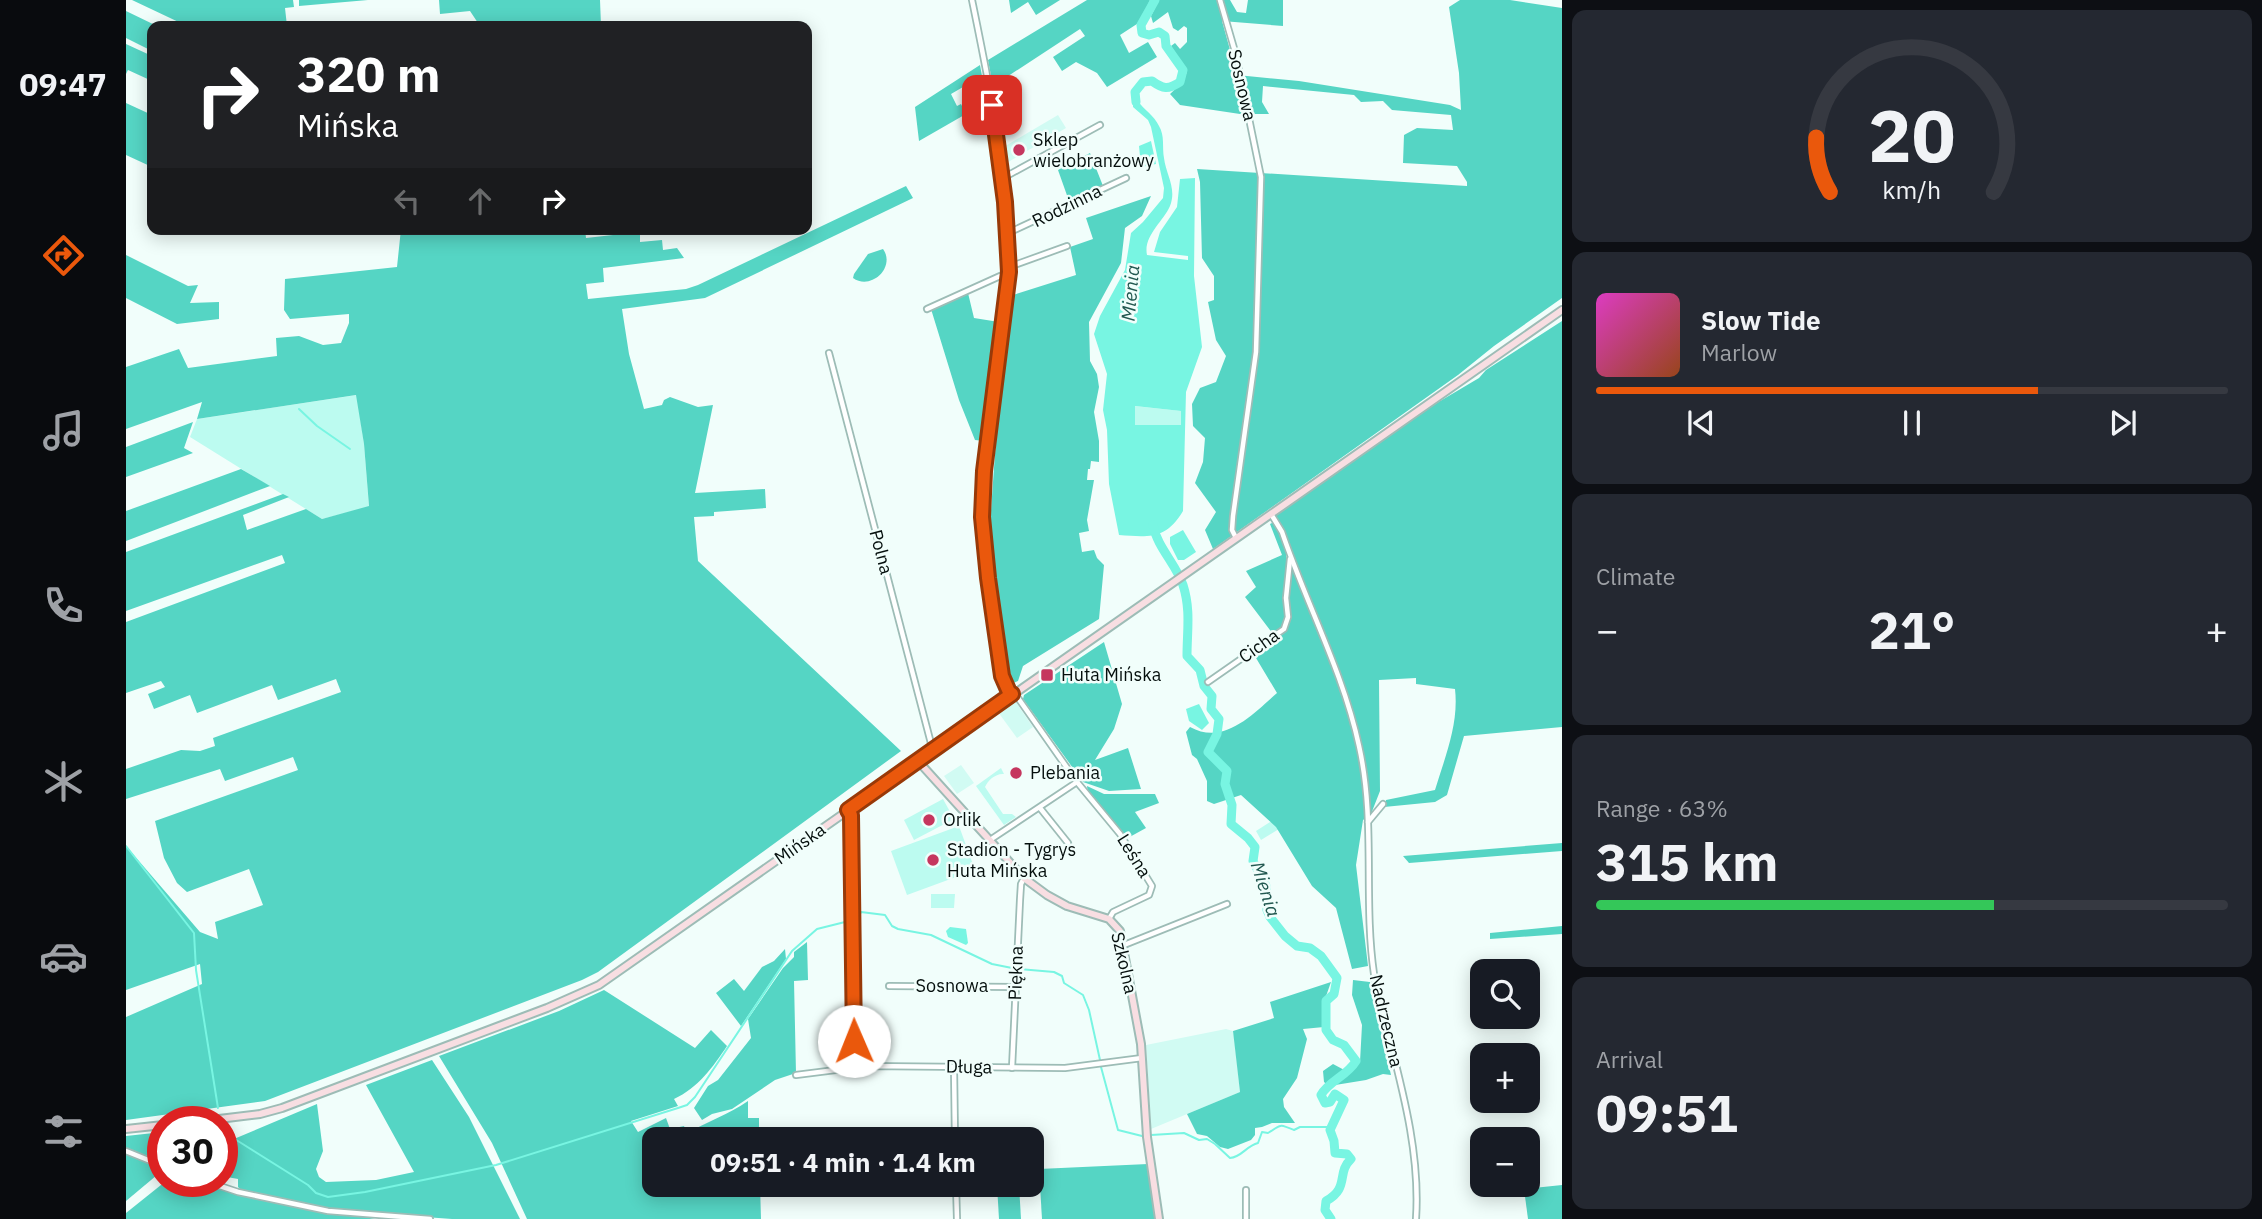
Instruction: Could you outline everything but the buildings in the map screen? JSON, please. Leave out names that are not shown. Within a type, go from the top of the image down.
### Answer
[{"type":"main road","name":"Mińska","points":[[238,1117],[282,1108],[572,998],[605,981],[1562,310]]},
{"type":"main road","name":"Szkolna","points":[[919,761],[1024,878],[1067,906],[1109,919],[1120,931],[1143,1058],[1147,1137],[1159,1219]]},
{"type":"main road","points":[[126,1129],[147,1127]]},
{"type":"street","points":[[972,0],[1003,178],[1008,233],[1007,295],[984,471],[982,517],[988,578],[1002,676],[1009,692],[1039,726],[1077,782],[990,840]]},
{"type":"street","name":"Sosnowa","points":[[1220,0],[1236,55],[1261,171],[1256,352],[1233,516],[1232,530],[1236,538]]},
{"type":"street","points":[[1003,178],[1100,125]]},
{"type":"street","name":"Rodzinna","points":[[1008,233],[1125,178]]},
{"type":"street","points":[[928,309],[1067,246]]},
{"type":"street","name":"Polna","points":[[829,353],[933,751]]},
{"type":"street","name":"Nadrzeczna","points":[[1270,514],[1282,532],[1352,719],[1362,765],[1374,972],[1408,1117],[1416,1184],[1416,1219]]},
{"type":"street","name":"Cicha","points":[[1208,682],[1284,629],[1288,617],[1286,598],[1290,556]]},
{"type":"street","name":"Leśna","points":[[1077,782],[1120,834],[1152,886],[1150,894],[1113,912],[1109,919]]},
{"type":"street","points":[[1367,822],[1383,804]]},
{"type":"street","points":[[1040,808],[1068,844]]},
{"type":"street","points":[[848,810],[851,815],[855,1067]]},
{"type":"street","name":"Piękna","points":[[1012,1068],[1020,900],[1024,878]]},
{"type":"street","points":[[1124,945],[1227,904]]},
{"type":"street","name":"Sosnowa","points":[[889,986],[1015,986]]},
{"type":"street","name":"Długa","points":[[796,1075],[855,1067],[1065,1068],[1143,1058]]},
{"type":"street","points":[[954,1067],[955,1127]]},
{"type":"street","points":[[126,1151],[147,1160]]},
{"type":"street","points":[[1246,1190],[1246,1219]]},
{"type":"street","points":[[238,1192],[328,1211],[430,1219]]},
{"type":"street","points":[[956,1197],[957,1219]]},
{"type":"shaded area","points":[[132,0],[293,0],[294,7],[285,8],[286,21],[176,21]]},
{"type":"shaded area","points":[[299,0],[368,0],[299,6]]},
{"type":"shaded area","points":[[439,0],[600,0],[601,21],[477,21],[470,11],[440,14]]},
{"type":"shaded area","points":[[1009,0],[1060,0],[1036,15],[1028,2],[1011,13]]},
{"type":"shaded area","points":[[1087,0],[1150,0],[1140,22],[1120,35],[1129,53],[1148,42],[1157,57],[1107,87],[1097,73],[1076,62],[1062,71],[1053,57],[1085,36],[1080,29],[993,86],[988,60]]},
{"type":"shaded area","points":[[1159,0],[1230,0],[1237,12],[1246,13],[1248,0],[1283,0],[1283,26],[1222,21],[1237,75],[1299,81],[1450,105],[1461,110],[1459,73],[1449,7],[1460,0],[1510,0],[1562,8],[1562,298],[1213,549],[1205,530],[1216,512],[1195,483],[1203,462],[1205,438],[1193,426],[1192,404],[1200,388],[1216,382],[1226,356],[1216,340],[1208,302],[1214,300],[1214,276],[1202,258],[1200,182],[1197,169],[1467,186],[1467,182],[1457,166],[1403,163],[1404,135],[1417,128],[1453,130],[1451,115],[1392,110],[1383,101],[1361,102],[1354,95],[1263,86],[1262,102],[1269,114],[1240,114],[1180,105],[1170,94],[1184,81],[1187,71],[1171,46],[1175,43],[1180,49],[1187,42],[1187,28],[1184,26],[1178,31],[1173,28],[1168,12],[1153,23],[1151,16]]},
{"type":"shaded area","points":[[126,11],[147,21],[147,48],[126,38]]},
{"type":"shaded area","points":[[126,44],[147,54],[147,79],[128,70],[126,74]]},
{"type":"shaded area","points":[[980,65],[982,76],[951,94],[957,106],[961,104],[966,114],[919,141],[915,107]]},
{"type":"shaded area","points":[[126,103],[147,113],[147,165],[126,155]]},
{"type":"shaded area","points":[[1058,115],[1066,128],[1005,164],[1002,148]]},
{"type":"shaded area","points":[[1090,153],[1103,186],[1069,201],[1058,170]]},
{"type":"shaded area","points":[[906,186],[913,198],[705,298],[622,309],[629,354],[644,409],[662,405],[664,400],[670,397],[698,407],[713,405],[695,493],[765,489],[766,508],[714,512],[714,516],[694,517],[698,561],[901,751],[598,972],[582,980],[265,1101],[228,1106],[147,1106],[147,1117],[126,1120],[126,1017],[202,984],[200,964],[126,990],[126,846],[200,932],[218,939],[215,922],[263,905],[249,869],[187,892],[177,883],[164,858],[155,821],[298,770],[293,757],[225,781],[220,769],[126,799],[126,769],[181,750],[200,751],[215,746],[213,738],[341,692],[336,679],[278,700],[272,685],[197,713],[190,695],[154,709],[148,694],[165,687],[161,681],[126,693],[126,622],[285,563],[282,555],[126,611],[126,552],[283,494],[289,497],[243,515],[247,530],[306,509],[322,519],[369,506],[364,444],[356,395],[197,419],[202,402],[126,429],[126,367],[179,349],[188,368],[277,356],[276,338],[299,336],[323,345],[341,343],[349,323],[349,314],[290,319],[284,310],[285,279],[397,267],[400,235],[586,235],[586,238],[640,235],[640,242],[662,240],[663,250],[677,248],[684,258],[603,268],[604,282],[586,284],[588,299],[686,289],[803,235],[812,235],[812,231]]},
{"type":"shaded area","points":[[1151,196],[1142,216],[1125,228],[1121,263],[1089,322],[1090,361],[1097,374],[1099,387],[1094,412],[1099,462],[1091,461],[1088,469],[1087,480],[1094,480],[1087,520],[1089,531],[1079,533],[1082,552],[1094,550],[1104,565],[1099,619],[1023,666],[1018,681],[1011,684],[1007,673],[990,525],[998,411],[1013,295],[1076,275],[1070,247],[1093,239],[1086,218]]},
{"type":"shaded area","points":[[883,249],[886,263],[880,275],[867,281],[853,278],[868,254]]},
{"type":"shaded area","points":[[126,255],[188,286],[198,285],[190,303],[219,302],[219,319],[177,324],[126,298]]},
{"type":"shaded area","points":[[968,293],[974,318],[999,322],[984,441],[975,440],[959,400],[931,309]]},
{"type":"shaded area","points":[[1562,321],[1562,727],[1464,736],[1447,795],[1435,802],[1384,807],[1386,800],[1435,790],[1450,740],[1456,702],[1455,689],[1416,684],[1416,678],[1379,680],[1380,791],[1371,814],[1363,820],[1356,865],[1368,966],[1352,969],[1336,908],[1312,886],[1276,827],[1241,795],[1214,804],[1207,801],[1207,781],[1197,759],[1192,755],[1186,732],[1190,727],[1215,733],[1226,730],[1248,718],[1277,693],[1256,658],[1263,648],[1284,633],[1290,622],[1288,545],[1272,514]]},
{"type":"shaded area","points":[[357,395],[369,507],[322,519],[190,437],[197,419]]},
{"type":"shaded area","points":[[1134,406],[1181,411],[1181,425],[1135,425]]},
{"type":"shaded area","points":[[193,422],[184,448],[193,453],[126,477],[126,447]]},
{"type":"shaded area","points":[[241,469],[270,486],[126,541],[126,511]]},
{"type":"shaded area","points":[[1274,522],[1284,541],[1286,560],[1283,628],[1273,634],[1245,597],[1256,587],[1246,571],[1282,555],[1270,524]]},
{"type":"shaded area","points":[[1104,642],[1122,704],[1114,729],[1095,760],[1128,748],[1141,789],[1109,791],[1083,782],[1023,699],[1024,695]]},
{"type":"shaded area","points":[[1015,701],[1033,727],[1017,738],[998,712]]},
{"type":"shaded area","points":[[961,765],[974,783],[957,794],[944,776]]},
{"type":"shaded area","points":[[1001,768],[1004,774],[993,778],[985,787],[1003,814],[1016,817],[1004,825],[976,786]]},
{"type":"shaded area","points":[[1087,786],[1104,794],[1155,794],[1159,803],[1135,812],[1146,828],[1126,839],[1088,794]]},
{"type":"shaded area","name":"Orlik","points":[[943,799],[954,819],[914,840],[904,820]]},
{"type":"shaded area","points":[[1273,820],[1279,829],[1261,840],[1256,831]]},
{"type":"shaded area","name":"Stadion - Tygrys Huta Mińska","points":[[959,826],[975,870],[907,895],[891,851]]},
{"type":"shaded area","points":[[1562,843],[1562,851],[1409,863],[1403,856]]},
{"type":"shaded area","points":[[931,894],[955,894],[954,908],[931,908]]},
{"type":"shaded area","points":[[1562,926],[1562,934],[1490,939],[1490,933]]},
{"type":"shaded area","points":[[807,942],[808,980],[794,981],[796,1073],[775,1080],[732,1109],[712,1114],[702,1120],[694,1108],[708,1086],[718,1080],[751,1038],[748,1019],[783,968],[794,957],[794,952]]},
{"type":"shaded area","points":[[785,949],[786,959],[741,1026],[716,993],[734,979],[744,991],[762,967],[774,961]]},
{"type":"shaded area","points":[[1353,980],[1370,982],[1391,1075],[1383,1074],[1366,1080],[1329,1086],[1324,1082],[1323,1071],[1333,1064],[1348,1072],[1360,1062],[1362,1025],[1352,995]]},
{"type":"shaded area","points":[[1331,982],[1325,999],[1324,1027],[1303,1029],[1307,1039],[1297,1078],[1283,1099],[1284,1107],[1295,1123],[1272,1123],[1255,1128],[1255,1135],[1251,1140],[1228,1149],[1220,1147],[1207,1136],[1197,1134],[1187,1114],[1240,1092],[1233,1031],[1274,1018],[1270,1002]]},
{"type":"shaded area","points":[[604,990],[695,1048],[711,1030],[727,1046],[698,1083],[674,1099],[678,1106],[631,1121],[638,1132],[642,1130],[642,1197],[760,1197],[761,1219],[527,1219],[492,1143],[439,1056],[559,1011]]},
{"type":"shaded area","points":[[1226,1029],[1233,1031],[1240,1092],[1151,1129],[1146,1045]]},
{"type":"shaded area","points":[[432,1060],[469,1117],[520,1219],[452,1219],[344,1211],[242,1191],[238,1187],[238,1137],[317,1104],[323,1151],[316,1169],[319,1177],[326,1182],[376,1180],[414,1172],[366,1085]]},
{"type":"shaded area","points":[[748,1101],[748,1118],[759,1118],[759,1127],[699,1127]]},
{"type":"shaded area","points":[[666,1118],[669,1127],[648,1127]]},
{"type":"shaded area","points":[[147,1134],[147,1157],[126,1149],[126,1136]]},
{"type":"shaded area","points":[[126,1153],[147,1162],[147,1183],[126,1201]]},
{"type":"shaded area","points":[[1148,1164],[1156,1219],[1042,1219],[1041,1197],[1044,1197],[1044,1169]]},
{"type":"shaded area","points":[[1562,1185],[1562,1219],[1528,1219],[1525,1197],[1540,1197],[1540,1187]]},
{"type":"shaded area","points":[[238,1192],[375,1219],[126,1219],[126,1213],[147,1196],[238,1197]]},
{"type":"shaded area","points":[[998,1197],[1020,1197],[1021,1219],[999,1219]]},
{"type":"water","points":[[1133,89],[1139,96],[1138,101],[1161,130],[1172,193],[1170,206],[1148,242],[1147,255],[1188,260],[1188,256],[1154,252],[1160,232],[1177,207],[1180,179],[1195,178],[1194,276],[1202,347],[1186,392],[1183,511],[1163,532],[1148,536],[1119,535],[1109,484],[1107,430],[1103,410],[1107,374],[1094,334],[1100,316],[1125,270],[1131,233],[1163,198],[1164,188],[1151,127],[1148,120],[1133,107]],"holes":[[[1135,406],[1181,411],[1181,425],[1135,425]]]},
{"type":"water","points":[[1151,141],[1156,164],[1141,167],[1139,146]]},
{"type":"water","points":[[1183,530],[1196,552],[1184,560],[1178,560],[1170,544],[1170,537]]},
{"type":"water","points":[[1199,704],[1209,723],[1202,730],[1189,721],[1186,709]]},
{"type":"water","points":[[950,927],[966,929],[966,945],[948,937],[946,931]]},
{"type":"waterway","points":[[1136,102],[1135,92],[1143,82],[1152,81],[1169,87],[1180,82],[1183,70],[1166,46],[1165,36],[1159,32],[1149,35],[1142,33],[1141,25],[1155,0]]},
{"type":"waterway","points":[[299,409],[317,426],[350,449]]},
{"type":"waterway","name":"Mienia","points":[[1153,525],[1158,541],[1183,585],[1188,620],[1187,656],[1200,670],[1204,686],[1212,696],[1211,709],[1219,719],[1217,734],[1208,752],[1227,771],[1225,784],[1232,805],[1231,824],[1255,847],[1253,861],[1266,886],[1270,917],[1297,946],[1310,948],[1321,956],[1337,978],[1334,994],[1326,1001],[1326,1030],[1333,1040],[1344,1045],[1356,1061],[1321,1095],[1325,1103],[1330,1102],[1335,1094],[1344,1100],[1330,1130],[1335,1153],[1347,1154],[1351,1159],[1344,1170],[1341,1186],[1326,1201],[1325,1210],[1331,1219]]},
{"type":"waterway","points":[[126,846],[194,933],[196,970],[218,1106]]},
{"type":"waterway","points":[[856,922],[861,912],[885,915],[892,926],[898,929],[931,935],[992,964],[1012,968]]},
{"type":"waterway","points":[[238,1141],[308,1185],[316,1193],[328,1197],[496,1165],[687,1105],[695,1097],[792,951],[817,929],[849,921]]},
{"type":"waterway","points":[[1019,969],[1054,972],[1062,976],[1064,983],[1083,995],[1100,1060]]},
{"type":"waterway","points":[[1101,1067],[1118,1130],[1142,1136]]},
{"type":"waterway","points":[[1151,1135],[1184,1133],[1199,1140],[1207,1139],[1230,1158],[1258,1143],[1262,1132],[1268,1133],[1280,1126],[1294,1130],[1300,1127],[1331,1127]]},
{"type":"place","name":"Sklep wielobranżowy","points":[[1019,150]]},
{"type":"place","name":"Huta Mińska","points":[[1047,675]]},
{"type":"place","name":"Plebania","points":[[1016,773]]},
{"type":"place","name":"Orlik","points":[[929,820]]},
{"type":"place","name":"Stadion - Tygrys Huta Mińska","points":[[933,860]]},
{"type":"route","points":[[854,1041],[852,852],[851,815],[848,810],[1012,694],[1002,676],[982,517],[984,471],[1009,272],[1005,202],[992,105]]}]
